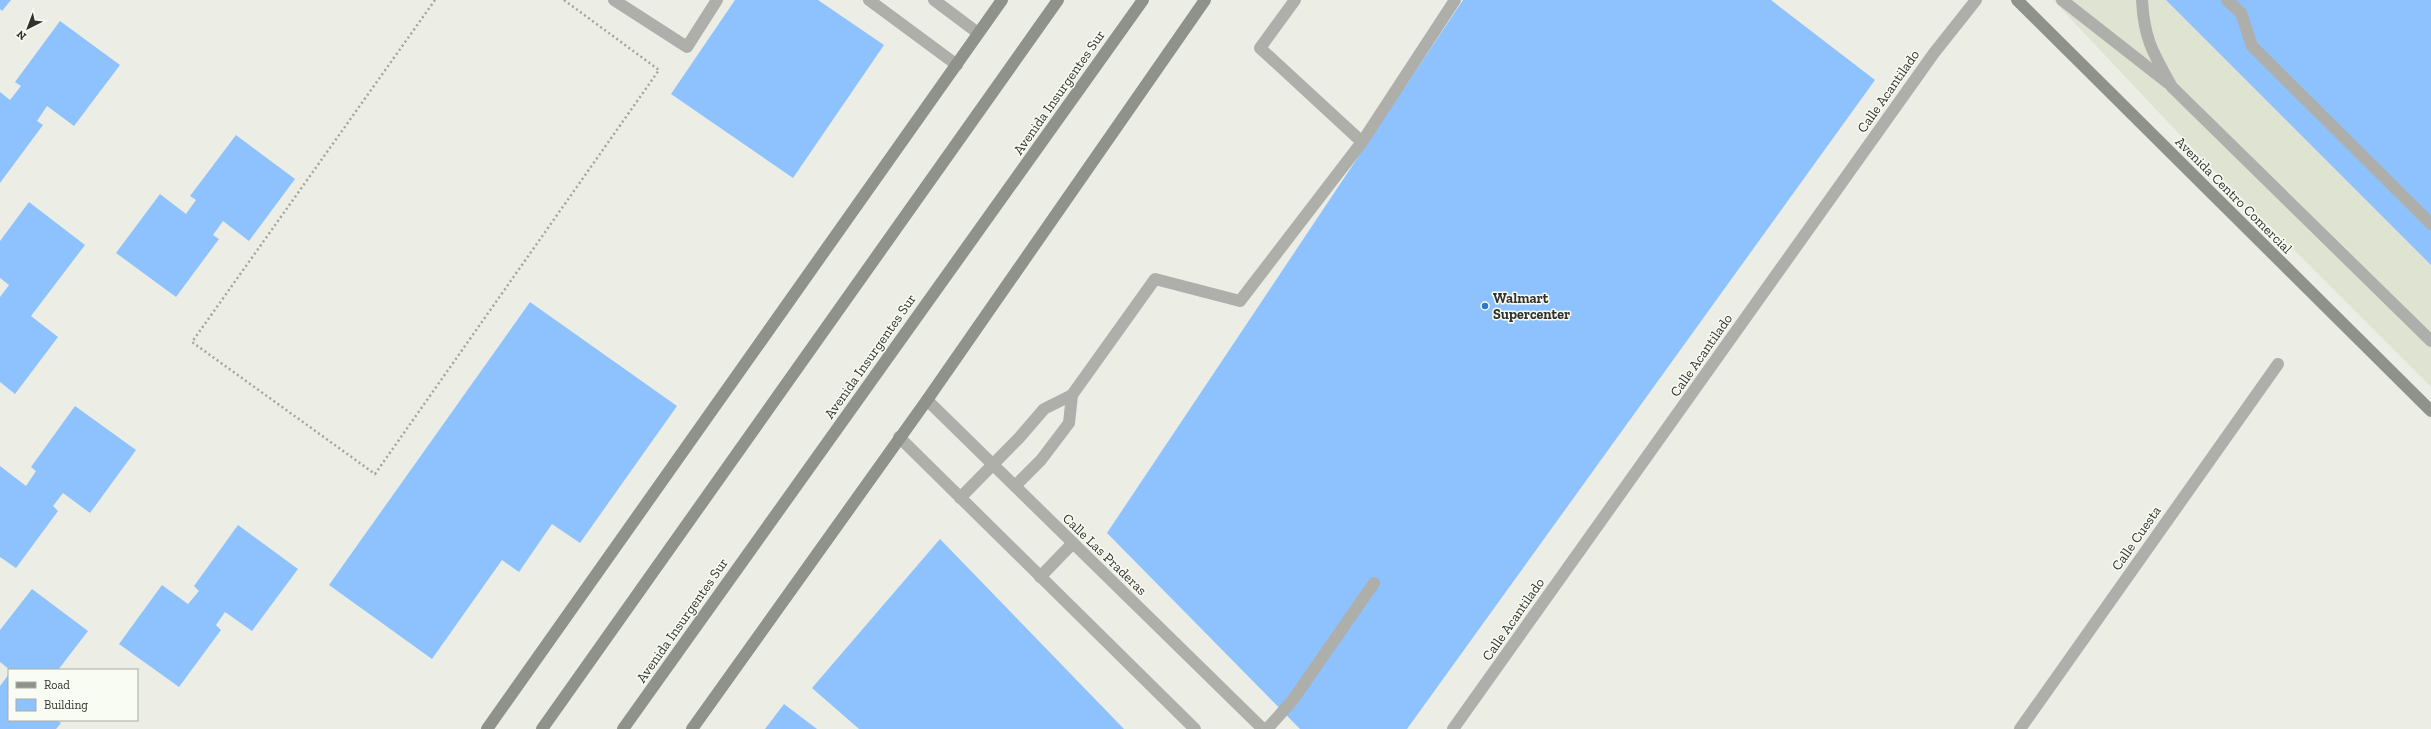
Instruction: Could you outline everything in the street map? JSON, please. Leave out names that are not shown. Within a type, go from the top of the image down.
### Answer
[{"type":"main road","points":[[487,729],[1002,0]]},
{"type":"main road","points":[[542,729],[1058,0]]},
{"type":"main road","name":"Avenida Insurgentes Sur","points":[[623,729],[1143,0]]},
{"type":"main road","points":[[692,729],[899,437],[927,400],[1205,0]]},
{"type":"main road","name":"Avenida Centro Comercial","points":[[2017,0],[2431,411]]},
{"type":"street","points":[[614,0],[687,47],[717,0]]},
{"type":"street","points":[[869,0],[957,65]]},
{"type":"street","points":[[934,0],[978,33]]},
{"type":"street","points":[[1295,0],[1260,48],[1362,142]]},
{"type":"street","points":[[960,498],[1044,409],[1072,395],[1155,279],[1240,302],[1362,142],[1455,0]]},
{"type":"street","name":"Calle Acantilado","points":[[1453,729],[1934,52],[1976,0]]},
{"type":"street","points":[[2062,0],[2172,87],[2431,342]]},
{"type":"street","points":[[2142,0],[2143,27],[2148,41],[2172,87]]},
{"type":"street","points":[[2227,0],[2241,13],[2252,46],[2431,224]]},
{"type":"street","name":"Calle Cuesta","points":[[2020,729],[2278,364]]},
{"type":"street","points":[[1015,486],[1041,460],[1069,423],[1072,395]]},
{"type":"street","name":"Calle Las Praderas","points":[[927,400],[1263,729]]},
{"type":"street","points":[[899,437],[1195,729]]},
{"type":"street","points":[[1040,576],[1073,543]]},
{"type":"street","points":[[1267,729],[1292,701],[1374,583]]},
{"type":"path","points":[[435,0],[192,342],[375,474],[659,70],[564,0]]},
{"type":"shaded area","points":[[2053,0],[2431,0],[2431,387],[2196,152]]},
{"type":"building","points":[[0,0],[11,0],[2,11],[0,9]]},
{"type":"building","points":[[735,0],[818,0],[884,45],[793,178],[671,94]]},
{"type":"building","name":"Walmart Supercenter","points":[[1463,0],[1771,0],[1875,80],[1407,729],[1300,729],[1107,533]]},
{"type":"building","points":[[2166,0],[2431,0],[2431,265]]},
{"type":"building","points":[[60,21],[120,65],[74,126],[47,106],[37,121],[43,125],[0,183],[0,92],[10,100],[21,86],[15,82]]},
{"type":"building","points":[[236,135],[295,179],[249,241],[223,221],[213,235],[219,239],[176,297],[116,253],[160,194],[186,214],[196,200],[190,196]]},
{"type":"building","points":[[29,202],[85,245],[31,316],[58,337],[15,394],[0,382],[0,297],[9,285],[0,278],[0,241]]},
{"type":"building","points":[[530,302],[677,406],[580,543],[552,524],[519,572],[502,560],[432,659],[329,585]]},
{"type":"building","points":[[75,406],[136,450],[90,513],[63,493],[53,506],[58,511],[16,568],[0,557],[0,466],[26,486],[36,471],[31,467]]},
{"type":"building","points":[[238,525],[298,569],[252,631],[225,612],[216,625],[221,630],[179,687],[119,644],[162,585],[188,604],[199,591],[194,586]]},
{"type":"building","points":[[940,539],[1124,729],[859,729],[812,688]]},
{"type":"building","points":[[32,589],[88,631],[59,669],[9,669],[0,662],[0,630]]},
{"type":"building","points":[[8,675],[8,721],[58,721],[61,723],[56,729],[0,729],[0,686]]},
{"type":"building","points":[[784,704],[817,729],[765,729]]},
{"type":"place","name":"Walmart Supercenter","points":[[1485,306]]}]
